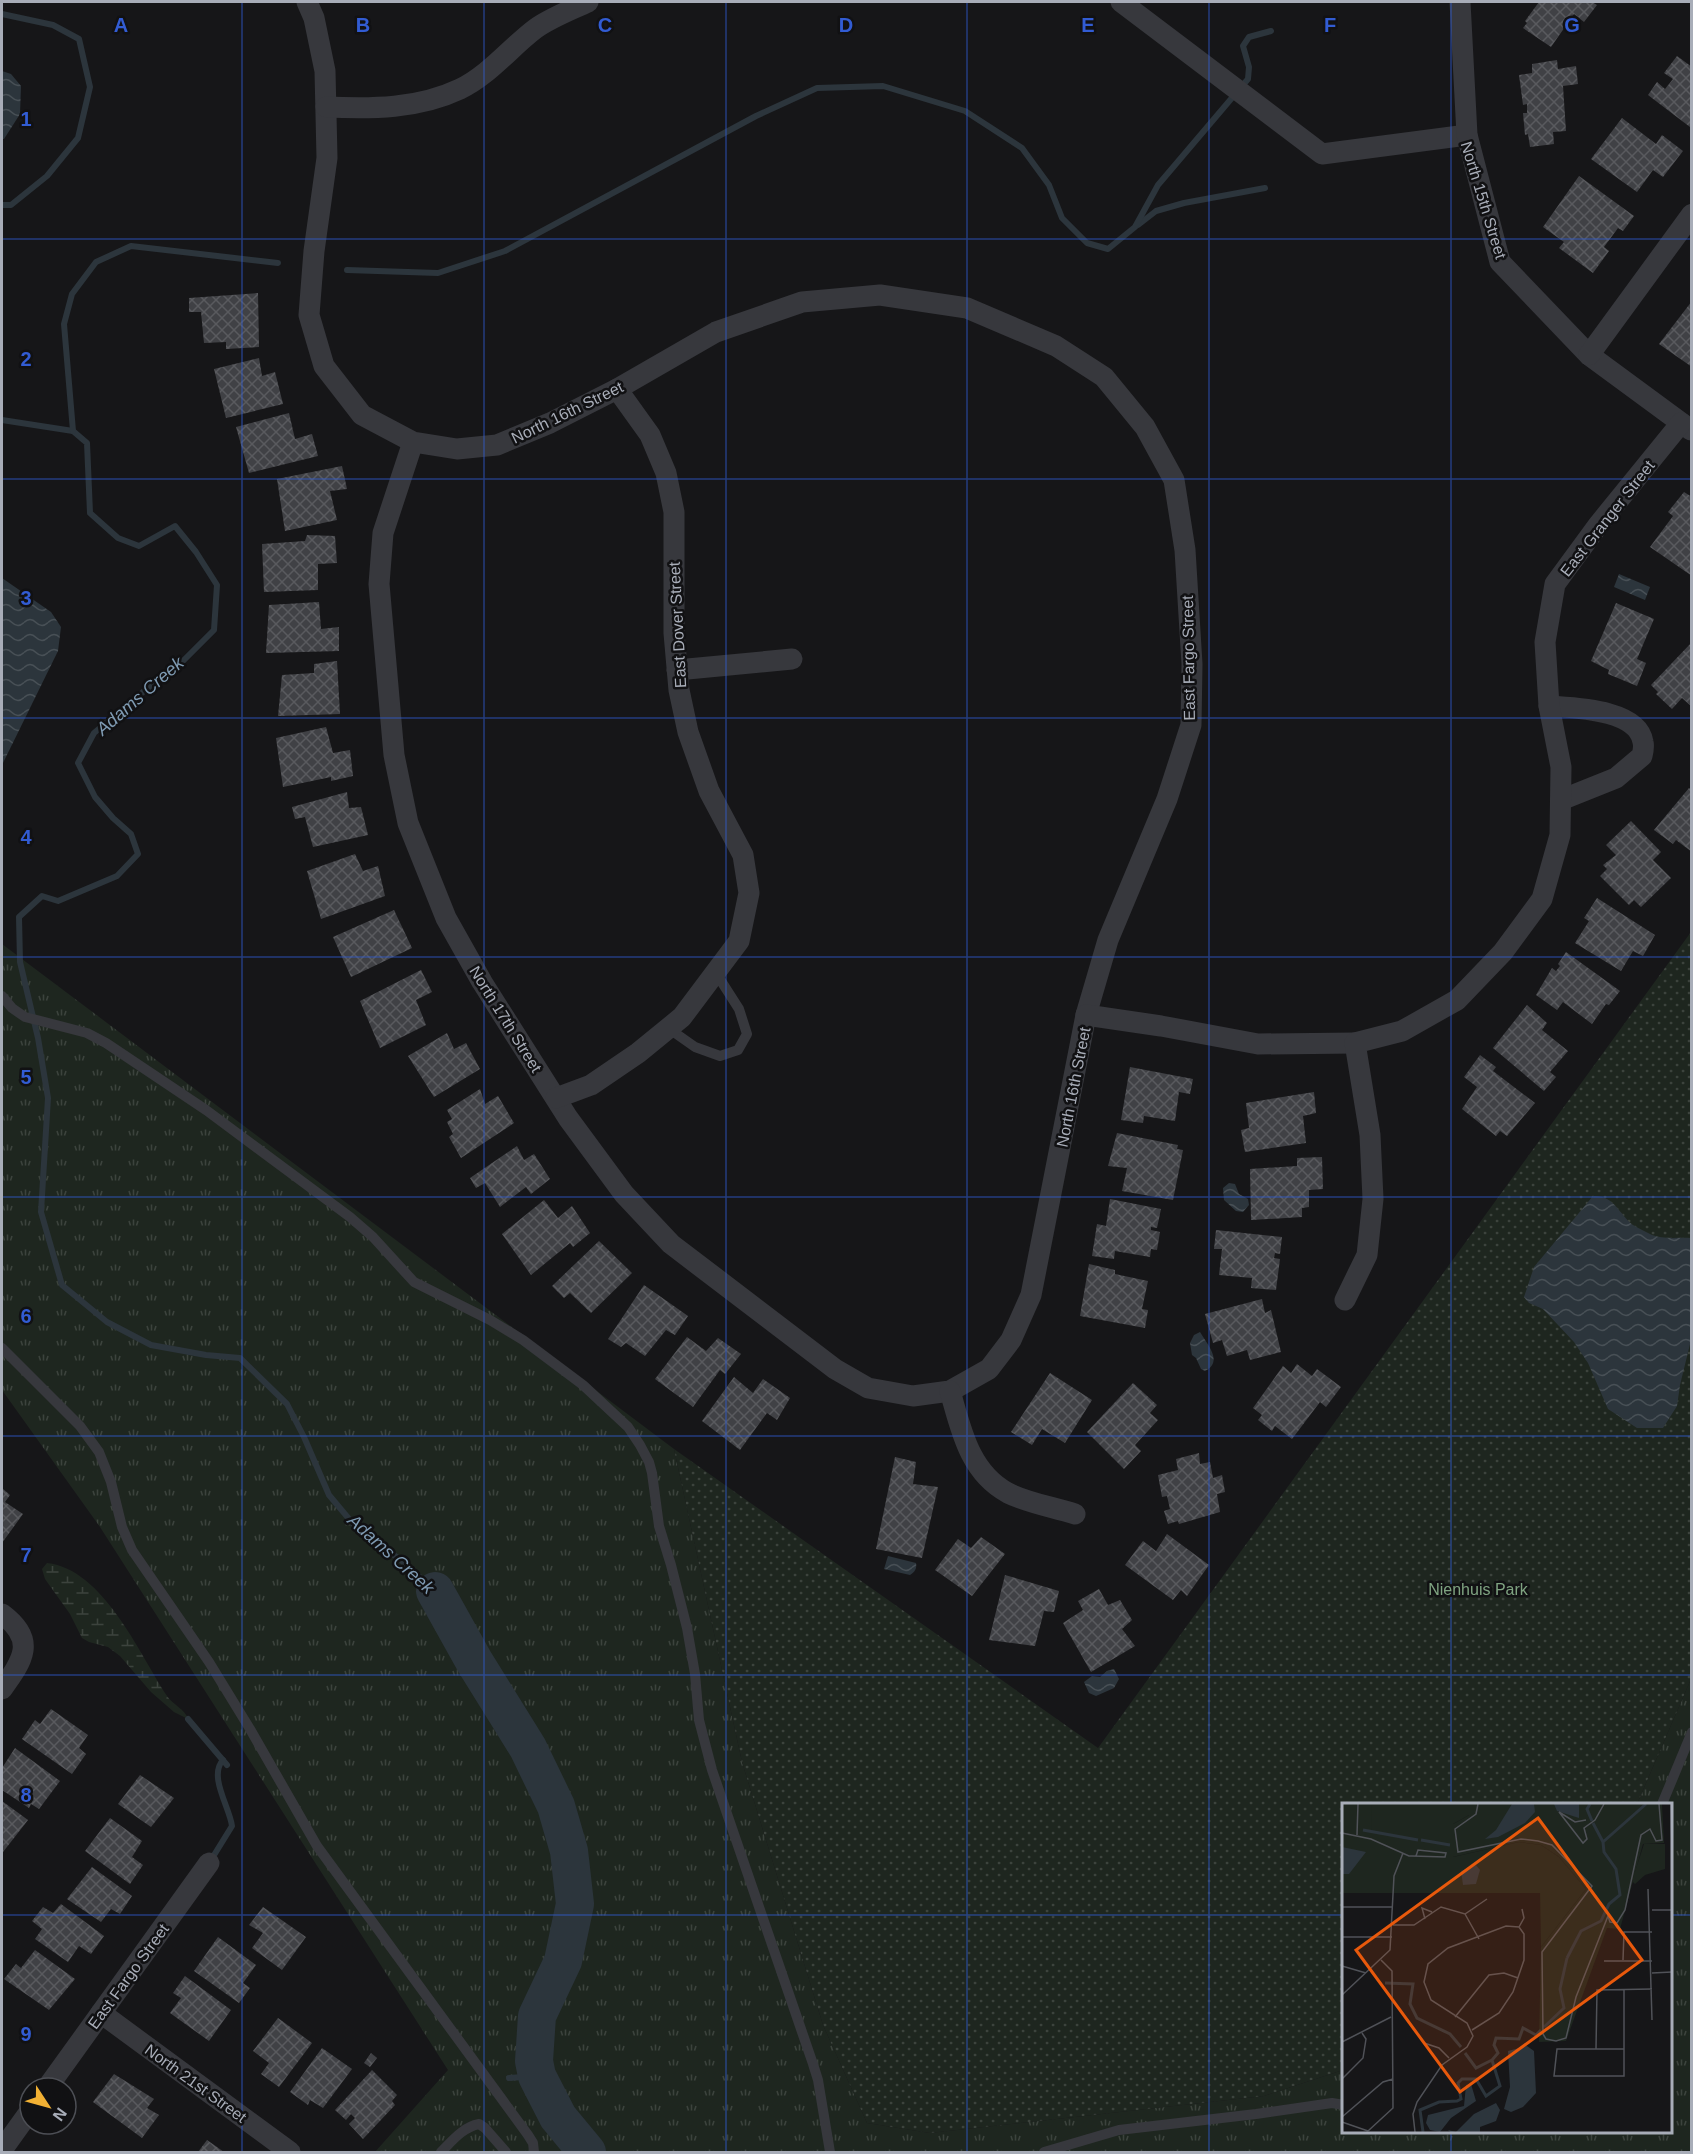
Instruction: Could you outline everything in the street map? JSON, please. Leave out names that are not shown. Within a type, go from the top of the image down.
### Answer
[{"type":"street","name":"North 16th Street","points":[[307,2],[314,18],[325,71],[327,158],[314,251],[309,315],[324,366],[362,415],[413,442],[456,449],[497,445],[550,423],[616,389],[716,332],[802,302],[880,295],[967,308],[1056,346],[1104,377]]},
{"type":"street","points":[[326,107],[373,109],[423,103],[461,88],[495,65],[536,28],[588,2]]},
{"type":"street","name":"North 15th Street","points":[[1121,2],[1322,154],[1467,135],[1500,262],[1589,355],[1687,427]]},
{"type":"street","points":[[1460,2],[1467,135]]},
{"type":"street","points":[[1589,355],[1692,214]]},
{"type":"street","name":"East Fargo Street","points":[[1086,1016],[1108,940],[1167,799],[1191,725],[1192,664],[1185,549],[1174,480],[1145,427],[1104,377]]},
{"type":"street","name":"East Dover Street","points":[[556,1098],[591,1085],[638,1053],[682,1017],[739,941],[749,893],[743,855],[709,791],[688,732],[674,633],[674,512],[666,473],[650,435],[616,389]]},
{"type":"street","name":"East Granger Street","points":[[1355,1043],[1402,1030],[1457,1000],[1503,952],[1542,899],[1560,835],[1561,767],[1549,706],[1545,642],[1556,584],[1599,524],[1687,427]]},
{"type":"street","name":"North 17th Street","points":[[413,442],[383,533],[380,584],[394,755],[408,823],[446,918],[482,982],[556,1098],[624,1194],[671,1244],[835,1369],[868,1388],[913,1396],[950,1391]]},
{"type":"street","points":[[678,670],[792,659]]},
{"type":"street","points":[[1549,706],[1592,710],[1620,718],[1633,725],[1641,734],[1644,744],[1642,756],[1616,778],[1561,800]]},
{"type":"street","name":"North 16th Street","points":[[950,1391],[989,1370],[1011,1340],[1031,1295],[1086,1016],[1161,1026],[1258,1044],[1355,1043]]},
{"type":"street","points":[[1345,1300],[1367,1255],[1373,1199],[1370,1135],[1355,1043]]},
{"type":"street","points":[[950,1391],[963,1436],[975,1462],[990,1481],[1010,1494],[1075,1514]]},
{"type":"street","points":[[2,1614],[15,1625],[23,1641],[24,1649],[18,1666],[2,1689]]},
{"type":"street","name":"East Fargo Street","points":[[56,2076],[209,1863]]},
{"type":"street","name":"North 21st Street","points":[[101,2013],[290,2152]]},
{"type":"street","points":[[2,2150],[18,2128]]},
{"type":"lane","points":[[668,1028],[695,1047],[720,1056],[738,1050],[747,1034],[739,1009],[716,973]]},
{"type":"lane","points":[[2,996],[12,1008],[25,1017],[87,1033],[106,1043],[244,1136],[351,1217],[373,1237],[414,1282],[490,1320],[561,1368],[607,1406],[628,1427],[649,1461],[652,1473],[659,1526],[687,1628],[703,1739],[818,2080],[830,2152]]},
{"type":"lane","points":[[2,1348],[80,1426],[99,1452],[111,1482],[122,1527],[132,1550],[209,1662],[317,1846],[528,2135],[533,2143],[534,2152]]},
{"type":"lane","points":[[1662,1803],[1692,1732]]},
{"type":"lane","points":[[1044,2152],[1119,2130],[1332,2103],[1342,2105]]},
{"type":"lane","points":[[441,2152],[463,2131],[472,2125],[479,2124],[506,2152]]},
{"type":"green space","name":"Nienhuis Park","points":[[1691,932],[1691,1679],[1637,1803],[1342,1803],[1342,2070],[1264,2096],[930,2133],[867,2123],[823,2025],[742,1762],[674,1449],[1098,1748]]},
{"type":"green space","points":[[2,944],[674,1449],[742,1762],[823,2025],[867,2123],[930,2133],[1264,2096],[1342,2070],[1342,2133],[1672,2133],[1672,1803],[1637,1803],[1691,1679],[1691,2152],[375,2152],[448,2070],[100,1527],[2,1390]]},
{"type":"green space","points":[[47,1563],[67,1569],[85,1580],[102,1596],[118,1616],[167,1696],[188,1719],[174,1712],[151,1692],[120,1656],[108,1647],[82,1638],[70,1614],[45,1579],[42,1569]]},
{"type":"water","points":[[2,71],[11,74],[21,86],[20,114],[4,139],[2,139]]},
{"type":"water","points":[[1619,574],[1650,587],[1645,600],[1614,587]]},
{"type":"water","points":[[2,578],[51,612],[61,627],[58,651],[2,765]]},
{"type":"water","points":[[1229,1183],[1235,1184],[1239,1194],[1248,1199],[1249,1205],[1243,1212],[1236,1211],[1224,1200],[1223,1188]]},
{"type":"water","points":[[1593,1196],[1611,1202],[1628,1221],[1650,1234],[1665,1238],[1691,1238],[1691,1340],[1677,1406],[1663,1428],[1637,1428],[1608,1409],[1588,1363],[1574,1342],[1543,1309],[1529,1303],[1524,1297],[1534,1267]]},
{"type":"water","points":[[1200,1332],[1214,1358],[1211,1367],[1205,1371],[1201,1369],[1192,1355],[1190,1343],[1194,1335]]},
{"type":"water","points":[[888,1556],[916,1563],[915,1570],[910,1575],[884,1569]]},
{"type":"water","points":[[1114,1669],[1119,1679],[1114,1688],[1096,1696],[1089,1693],[1084,1682],[1092,1676],[1100,1677]]},
{"type":"building","points":[[1539,2],[1592,2],[1597,5],[1584,22],[1574,14],[1551,47],[1523,28],[1527,23],[1525,21]]},
{"type":"building","points":[[1677,56],[1692,67],[1690,127],[1648,95],[1657,82],[1665,89],[1673,79],[1664,73]]},
{"type":"building","points":[[1557,60],[1558,69],[1576,66],[1578,84],[1563,86],[1566,131],[1553,132],[1554,144],[1530,147],[1528,134],[1525,135],[1523,113],[1527,113],[1527,104],[1523,105],[1519,75],[1532,73],[1532,64]]},
{"type":"building","points":[[1622,118],[1656,144],[1662,135],[1683,151],[1663,177],[1653,170],[1637,192],[1591,159]]},
{"type":"building","points":[[1579,176],[1634,216],[1623,231],[1618,228],[1604,247],[1609,251],[1593,273],[1559,248],[1564,242],[1543,227]]},
{"type":"building","points":[[258,293],[259,347],[226,349],[226,342],[204,343],[201,312],[189,312],[189,298]]},
{"type":"building","points":[[1692,301],[1692,367],[1659,344]]},
{"type":"building","points":[[259,358],[262,376],[275,372],[283,404],[226,418],[214,369]]},
{"type":"building","points":[[289,413],[295,439],[312,434],[318,456],[249,473],[236,427]]},
{"type":"building","points":[[342,466],[347,489],[330,491],[337,520],[285,531],[277,479]]},
{"type":"building","points":[[1684,492],[1692,497],[1692,576],[1650,547],[1673,516],[1668,512]]},
{"type":"building","points":[[307,535],[335,536],[337,563],[318,564],[318,590],[264,592],[262,544],[305,541]]},
{"type":"building","points":[[319,602],[321,629],[339,627],[339,651],[266,653],[269,605]]},
{"type":"building","points":[[1616,603],[1654,619],[1637,659],[1646,663],[1637,686],[1608,674],[1609,670],[1591,661]]},
{"type":"building","points":[[1692,642],[1692,707],[1682,698],[1672,709],[1656,694],[1658,692],[1651,685]]},
{"type":"building","points":[[337,661],[340,714],[278,716],[282,675],[314,673],[314,664]]},
{"type":"building","points":[[326,727],[333,753],[350,750],[353,776],[331,781],[331,777],[283,787],[276,738]]},
{"type":"building","points":[[1689,788],[1692,790],[1692,852],[1676,840],[1673,844],[1654,830]]},
{"type":"building","points":[[347,792],[349,808],[361,807],[368,835],[313,847],[305,817],[295,819],[292,807]]},
{"type":"building","points":[[1631,821],[1661,852],[1653,860],[1671,878],[1641,907],[1634,900],[1629,905],[1600,876],[1607,869],[1603,865],[1616,855],[1606,845]]},
{"type":"building","points":[[355,854],[363,871],[378,866],[385,896],[321,919],[307,871]]},
{"type":"building","points":[[1597,898],[1655,935],[1643,956],[1633,951],[1621,971],[1575,943],[1589,921],[1584,918]]},
{"type":"building","points":[[394,910],[412,948],[351,977],[333,937]]},
{"type":"building","points":[[1566,952],[1620,991],[1609,1005],[1606,1004],[1592,1024],[1563,1002],[1557,1010],[1536,995],[1552,968],[1556,971],[1560,966],[1558,964]]},
{"type":"building","points":[[421,970],[432,992],[416,1000],[426,1025],[380,1048],[360,1001]]},
{"type":"building","points":[[1527,1005],[1547,1023],[1542,1030],[1568,1051],[1550,1072],[1556,1077],[1544,1091],[1493,1048]]},
{"type":"building","points":[[447,1033],[454,1049],[466,1043],[480,1069],[434,1097],[408,1056]]},
{"type":"building","points":[[1480,1055],[1496,1067],[1493,1071],[1535,1103],[1507,1136],[1500,1131],[1496,1136],[1462,1109],[1477,1087],[1464,1077]]},
{"type":"building","points":[[1130,1067],[1193,1079],[1190,1094],[1179,1092],[1175,1121],[1144,1116],[1143,1123],[1121,1120]]},
{"type":"building","points":[[480,1089],[485,1104],[498,1096],[514,1123],[461,1158],[449,1137],[453,1134],[447,1122],[452,1119],[447,1110]]},
{"type":"building","points":[[1314,1092],[1316,1113],[1303,1116],[1306,1143],[1245,1152],[1241,1130],[1249,1128],[1246,1103]]},
{"type":"building","points":[[1117,1133],[1178,1145],[1177,1149],[1183,1150],[1173,1200],[1122,1191],[1127,1168],[1108,1166]]},
{"type":"building","points":[[517,1146],[524,1160],[534,1154],[550,1179],[531,1194],[526,1187],[500,1207],[485,1183],[476,1188],[470,1178]]},
{"type":"building","points":[[1322,1157],[1323,1189],[1309,1190],[1309,1207],[1302,1208],[1302,1217],[1251,1220],[1250,1169],[1297,1166],[1297,1158]]},
{"type":"building","points":[[1110,1199],[1161,1209],[1157,1228],[1151,1227],[1151,1230],[1160,1232],[1157,1250],[1151,1249],[1150,1257],[1115,1251],[1114,1259],[1092,1256],[1097,1224],[1106,1226]]},
{"type":"building","points":[[544,1200],[558,1218],[572,1206],[590,1233],[573,1247],[570,1243],[531,1275],[502,1234]]},
{"type":"building","points":[[1216,1230],[1282,1237],[1280,1254],[1275,1253],[1274,1258],[1280,1259],[1276,1290],[1251,1288],[1252,1278],[1219,1275],[1222,1249],[1214,1249]]},
{"type":"building","points":[[599,1241],[632,1273],[591,1313],[570,1293],[564,1298],[552,1286]]},
{"type":"building","points":[[1089,1264],[1115,1270],[1115,1274],[1148,1281],[1142,1309],[1148,1310],[1145,1328],[1080,1316]]},
{"type":"building","points":[[644,1285],[688,1316],[675,1335],[666,1330],[645,1356],[626,1343],[621,1347],[608,1339]]},
{"type":"building","points":[[1262,1299],[1265,1313],[1271,1310],[1281,1352],[1250,1360],[1247,1350],[1227,1356],[1222,1340],[1213,1343],[1205,1314]]},
{"type":"building","points":[[687,1337],[706,1351],[718,1338],[741,1354],[725,1374],[720,1370],[693,1407],[655,1379]]},
{"type":"building","points":[[1297,1364],[1312,1376],[1317,1369],[1341,1387],[1326,1407],[1320,1402],[1292,1439],[1275,1426],[1272,1431],[1258,1420],[1262,1415],[1253,1408],[1283,1366],[1291,1373]]},
{"type":"building","points":[[1050,1373],[1092,1400],[1065,1443],[1042,1429],[1032,1445],[1011,1432]]},
{"type":"building","points":[[734,1377],[753,1393],[763,1379],[790,1398],[777,1420],[767,1413],[740,1450],[702,1421]]},
{"type":"building","points":[[1133,1383],[1157,1405],[1150,1413],[1158,1420],[1135,1445],[1141,1451],[1124,1469],[1087,1432]]},
{"type":"building","points":[[1199,1453],[1200,1464],[1210,1462],[1213,1478],[1222,1475],[1225,1492],[1217,1494],[1220,1512],[1179,1524],[1178,1521],[1168,1524],[1164,1511],[1170,1509],[1167,1496],[1162,1497],[1158,1475],[1178,1470],[1176,1459]]},
{"type":"building","points":[[895,1457],[916,1462],[913,1484],[938,1487],[922,1558],[876,1549]]},
{"type":"building","points":[[2,1488],[10,1495],[5,1502],[23,1514],[2,1543]]},
{"type":"building","points":[[1167,1534],[1209,1565],[1187,1596],[1181,1590],[1173,1600],[1125,1565],[1143,1541],[1156,1551]]},
{"type":"building","points":[[981,1537],[1005,1554],[972,1596],[935,1570],[958,1539],[971,1548]]},
{"type":"building","points":[[1005,1575],[1059,1591],[1054,1612],[1044,1611],[1035,1646],[989,1640]]},
{"type":"building","points":[[1099,1589],[1108,1605],[1120,1600],[1132,1620],[1122,1629],[1135,1646],[1091,1672],[1063,1623],[1083,1610],[1078,1601]]},
{"type":"building","points":[[51,1709],[88,1735],[79,1748],[86,1754],[72,1774],[22,1739],[35,1720],[40,1724]]},
{"type":"building","points":[[15,1748],[60,1781],[39,1809],[31,1804],[29,1808],[2,1790],[2,1768]]},
{"type":"building","points":[[140,1775],[174,1798],[151,1827],[118,1804]]},
{"type":"building","points":[[2,1801],[28,1820],[3,1852],[2,1851]]},
{"type":"building","points":[[110,1818],[142,1841],[132,1857],[143,1865],[130,1884],[85,1851]]},
{"type":"building","points":[[92,1867],[132,1896],[120,1914],[111,1909],[101,1922],[67,1899]]},
{"type":"building","points":[[61,1904],[104,1936],[91,1954],[79,1946],[68,1962],[35,1939],[42,1929],[32,1921],[43,1907],[53,1913]]},
{"type":"building","points":[[263,1907],[306,1937],[282,1970],[252,1948],[263,1933],[249,1925]]},
{"type":"building","points":[[218,1937],[256,1965],[243,1983],[250,1988],[239,2003],[194,1971]]},
{"type":"building","points":[[35,1950],[75,1979],[49,2010],[4,1979],[16,1964],[21,1968]]},
{"type":"building","points":[[185,1976],[231,2010],[209,2041],[170,2013],[181,1998],[173,1993]]},
{"type":"building","points":[[278,2018],[312,2043],[279,2087],[261,2074],[269,2063],[253,2051]]},
{"type":"building","points":[[322,2048],[352,2069],[323,2108],[310,2100],[308,2105],[290,2092]]},
{"type":"building","points":[[371,2053],[377,2058],[370,2067],[364,2063]]},
{"type":"building","points":[[372,2070],[397,2095],[392,2101],[395,2105],[363,2139],[349,2124],[355,2118],[351,2114],[346,2120],[335,2110]]},
{"type":"building","points":[[114,2074],[154,2099],[147,2108],[159,2115],[142,2138],[93,2102]]},
{"type":"building","points":[[207,2140],[224,2152],[198,2152]]},
{"type":"waterway","name":"Adams Creek","points":[[2,14],[53,25],[79,39],[90,87],[78,138],[47,176],[11,205],[2,205]]},
{"type":"waterway","points":[[347,270],[438,273],[505,251],[756,116],[817,88],[883,86],[965,111],[1022,148],[1049,185],[1062,218],[1087,243],[1108,249],[1135,227],[1158,185],[1248,79],[1249,67],[1243,46],[1249,37],[1271,31]]},
{"type":"waterway","points":[[1138,225],[1156,211],[1184,203],[1265,188]]},
{"type":"waterway","points":[[73,431],[64,324],[72,294],[96,262],[131,246],[278,263]]},
{"type":"waterway","name":"Adams Creek","points":[[2,420],[73,431],[87,443],[90,513],[118,538],[139,546],[175,526],[196,552],[217,585],[214,630],[177,667],[94,733],[78,763],[95,797],[131,834],[138,854],[117,876],[58,901],[42,896],[19,917],[20,962],[38,1038],[48,1098],[41,1212],[62,1285],[107,1322],[151,1345],[206,1355],[240,1358],[287,1404],[329,1495],[360,1532],[401,1560],[435,1591]]},
{"type":"waterway","name":"Adams Creek","points":[[435,1591],[474,1661],[528,1748],[556,1806],[569,1851],[575,1904],[563,1961],[537,2016],[534,2061],[537,2076],[558,2117],[587,2152]]},
{"type":"waterway","points":[[188,1719],[227,1765]]},
{"type":"waterway","points":[[211,1860],[232,1826],[219,1783],[219,1767],[223,1760]]},
{"type":"waterway","points":[[509,2078],[537,2076]]}]
